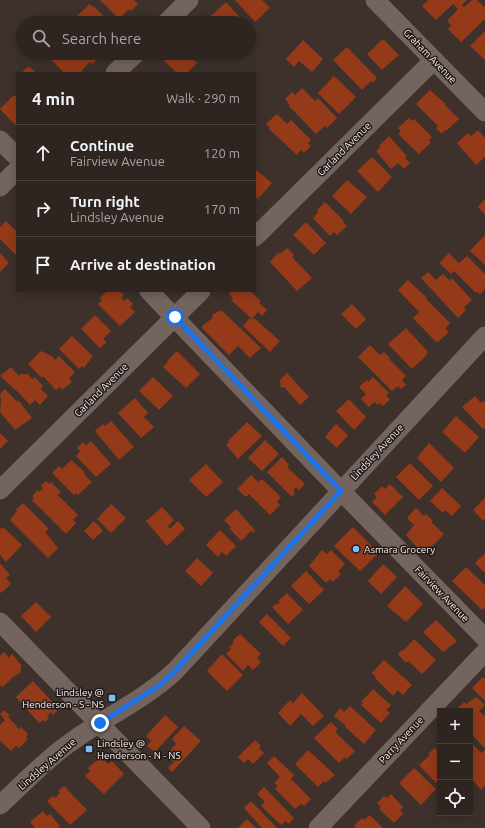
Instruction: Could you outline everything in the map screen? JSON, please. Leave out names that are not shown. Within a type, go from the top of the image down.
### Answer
[{"type":"street","points":[[173,16],[189,0]]},
{"type":"street","name":"Graham Avenue","points":[[375,0],[485,112]]},
{"type":"street","points":[[116,72],[129,60]]},
{"type":"street","name":"Garland Avenue","points":[[256,236],[434,60]]},
{"type":"street","points":[[0,140],[16,156]]},
{"type":"street","points":[[0,187],[16,171]]},
{"type":"street","name":"Fairview Avenue","points":[[150,292],[341,491],[485,638]]},
{"type":"street","name":"Garland Avenue","points":[[0,490],[200,292]]},
{"type":"street","name":"Lindsley Avenue","points":[[0,805],[48,760],[71,742],[160,685],[175,671],[485,336]]},
{"type":"street","points":[[0,622],[201,828]]},
{"type":"street","name":"Parry Avenue","points":[[318,828],[485,652]]},
{"type":"building","points":[[100,0],[134,0],[138,4],[131,11],[129,9],[122,16],[116,16]]},
{"type":"building","points":[[235,0],[262,0],[270,8],[256,21],[256,16],[250,16]]},
{"type":"building","points":[[428,0],[467,0],[462,5],[464,7],[472,0],[477,0],[484,7],[485,5],[485,19],[461,42],[448,29],[451,25],[447,21],[458,9],[453,4],[436,20],[422,6]]},
{"type":"building","points":[[226,2],[239,16],[211,16]]},
{"type":"building","points":[[90,4],[104,16],[77,16]]},
{"type":"building","points":[[485,31],[485,60],[470,46]]},
{"type":"building","points":[[383,39],[399,55],[382,70],[367,54]]},
{"type":"building","points":[[303,40],[323,59],[312,72],[299,61],[294,67],[286,59]]},
{"type":"building","points":[[347,47],[377,78],[373,83],[371,81],[362,90],[333,60]]},
{"type":"building","points":[[52,60],[96,60],[92,64],[90,62],[82,70],[83,72],[63,72]]},
{"type":"building","points":[[193,60],[197,63],[188,72],[176,72],[164,61]]},
{"type":"building","points":[[29,66],[35,72],[22,72]]},
{"type":"building","points":[[334,76],[356,97],[339,114],[318,93]]},
{"type":"building","points":[[302,88],[315,101],[318,98],[337,118],[327,128],[325,126],[316,134],[289,106],[290,105],[285,99],[292,92],[295,95]]},
{"type":"building","points":[[430,90],[446,104],[445,105],[459,119],[442,134],[436,128],[438,126],[416,104]]},
{"type":"building","points":[[14,95],[16,96],[16,126],[0,109]]},
{"type":"building","points":[[277,114],[287,124],[291,120],[311,140],[308,143],[311,146],[304,153],[301,150],[297,155],[269,129],[270,128],[266,124]]},
{"type":"building","points":[[409,118],[412,121],[414,119],[432,137],[429,140],[431,142],[419,154],[398,134],[401,131],[398,128]]},
{"type":"building","points":[[478,130],[485,138],[485,157],[476,165],[457,143],[468,133],[471,136]]},
{"type":"building","points":[[389,136],[407,156],[405,158],[410,163],[404,169],[398,163],[391,169],[376,151]]},
{"type":"building","points":[[372,157],[392,177],[378,192],[357,171]]},
{"type":"building","points":[[256,170],[272,183],[258,199],[256,197]]},
{"type":"building","points":[[347,180],[367,197],[351,214],[332,196]]},
{"type":"building","points":[[485,199],[485,215],[478,207]]},
{"type":"building","points":[[325,202],[347,226],[337,235],[334,232],[330,236],[313,218],[318,212],[317,210]]},
{"type":"building","points":[[6,221],[16,231],[16,255],[0,239],[0,227]]},
{"type":"building","points":[[306,222],[326,243],[314,255],[293,235]]},
{"type":"building","points":[[485,235],[485,265],[470,251]]},
{"type":"building","points":[[287,248],[294,255],[292,257],[312,278],[297,291],[270,262],[278,253],[280,254]]},
{"type":"building","points":[[0,253],[9,263],[0,272]]},
{"type":"building","points":[[449,253],[459,263],[467,256],[485,274],[485,289],[480,294],[477,292],[476,293],[454,271],[451,274],[439,263]]},
{"type":"building","points":[[428,272],[436,280],[443,274],[450,281],[452,278],[472,300],[464,307],[466,310],[458,318],[421,278]]},
{"type":"building","points":[[408,280],[450,323],[445,329],[449,332],[438,342],[436,342],[413,318],[419,312],[398,290]]},
{"type":"building","points":[[106,292],[120,292],[124,295],[121,298],[124,301],[127,298],[133,304],[130,307],[135,312],[120,326],[98,304],[102,300],[100,298]]},
{"type":"building","points":[[231,292],[251,292],[261,301],[259,303],[267,310],[262,316],[258,312],[252,319],[231,300],[233,298],[229,294]]},
{"type":"building","points":[[352,304],[366,319],[356,329],[341,314]]},
{"type":"building","points":[[221,310],[261,348],[250,358],[238,346],[229,355],[202,328],[203,325],[213,318],[212,315]]},
{"type":"building","points":[[95,315],[111,331],[103,339],[107,342],[100,348],[81,329]]},
{"type":"building","points":[[250,318],[252,320],[254,318],[280,341],[270,352],[243,326]]},
{"type":"building","points":[[406,328],[428,352],[426,354],[427,355],[412,369],[388,344]]},
{"type":"building","points":[[72,336],[93,356],[84,368],[82,366],[79,369],[59,349]]},
{"type":"building","points":[[370,345],[380,355],[384,352],[406,376],[402,380],[406,385],[401,389],[398,386],[392,391],[358,357]]},
{"type":"building","points":[[41,351],[52,356],[55,360],[59,356],[75,372],[69,378],[72,382],[62,390],[60,387],[56,390],[43,376],[42,378],[28,364]]},
{"type":"building","points":[[177,351],[200,374],[186,388],[163,367]]},
{"type":"building","points":[[11,367],[19,376],[21,374],[28,374],[32,379],[35,377],[43,386],[41,389],[48,396],[40,405],[35,400],[30,405],[0,376]]},
{"type":"building","points":[[287,373],[309,397],[300,405],[284,387],[282,388],[280,386],[281,384],[279,381]]},
{"type":"building","points":[[153,377],[173,396],[159,410],[139,391]]},
{"type":"building","points":[[373,377],[389,393],[386,396],[390,399],[383,406],[380,403],[378,405],[374,402],[369,407],[361,399],[366,394],[359,387]]},
{"type":"building","points":[[5,389],[17,402],[18,400],[32,418],[15,430],[0,412],[0,394]]},
{"type":"building","points":[[475,396],[481,403],[483,401],[485,403],[485,427],[483,429],[462,407]]},
{"type":"building","points":[[135,398],[148,413],[144,417],[154,427],[141,438],[118,413]]},
{"type":"building","points":[[349,399],[366,417],[354,430],[336,411]]},
{"type":"building","points":[[456,416],[479,437],[465,453],[442,432]]},
{"type":"building","points":[[111,421],[134,447],[119,460],[95,431],[103,424],[105,426]]},
{"type":"building","points":[[247,422],[262,436],[238,459],[226,445],[229,442],[228,441]]},
{"type":"building","points":[[336,424],[348,435],[337,448],[325,437]]},
{"type":"building","points":[[0,433],[8,441],[0,449]]},
{"type":"building","points":[[265,440],[279,454],[262,471],[248,458]]},
{"type":"building","points":[[91,441],[111,464],[96,477],[76,456],[80,451],[77,448],[83,442],[86,445]]},
{"type":"building","points":[[429,443],[454,468],[441,482],[417,458]]},
{"type":"building","points":[[282,457],[289,465],[287,467],[305,484],[299,490],[296,487],[293,491],[295,493],[292,497],[267,472]]},
{"type":"building","points":[[71,460],[85,472],[84,474],[92,482],[78,495],[76,493],[74,495],[52,473],[59,466],[62,469]]},
{"type":"building","points":[[410,463],[433,486],[419,500],[396,477]]},
{"type":"building","points":[[206,464],[223,482],[206,497],[189,480]]},
{"type":"building","points":[[251,475],[258,482],[262,479],[281,497],[277,502],[280,505],[270,515],[249,494],[246,497],[237,489]]},
{"type":"building","points":[[46,481],[49,484],[51,482],[61,492],[58,495],[78,515],[73,520],[76,523],[66,534],[32,500],[34,498],[32,496],[38,490],[39,492],[43,488],[41,486]]},
{"type":"building","points":[[390,484],[403,497],[385,515],[372,502],[377,497],[374,494],[382,486],[385,489]]},
{"type":"building","points":[[442,488],[461,506],[452,516],[445,510],[443,513],[430,501]]},
{"type":"building","points":[[485,498],[485,519],[483,521],[473,510]]},
{"type":"building","points":[[23,503],[49,529],[45,532],[58,548],[48,558],[10,520],[17,511],[16,509]]},
{"type":"building","points":[[111,504],[126,518],[111,533],[97,519]]},
{"type":"building","points":[[162,507],[174,520],[168,526],[170,529],[178,521],[185,529],[167,546],[146,521]]},
{"type":"building","points":[[416,508],[424,516],[426,514],[433,521],[431,522],[444,534],[424,555],[406,535],[414,525],[407,518]]},
{"type":"building","points":[[236,509],[255,530],[253,533],[251,531],[241,541],[224,520]]},
{"type":"building","points":[[94,521],[103,531],[93,540],[84,531]]},
{"type":"building","points":[[0,527],[1,529],[3,527],[22,545],[6,562],[0,555]]},
{"type":"building","name":"Asmara Grocery","points":[[353,527],[379,553],[360,571],[334,546]]},
{"type":"building","points":[[220,530],[236,546],[226,556],[222,552],[218,557],[206,545]]},
{"type":"building","points":[[322,550],[327,554],[331,550],[345,564],[338,571],[341,574],[333,582],[330,579],[326,583],[309,566]]},
{"type":"building","points":[[485,553],[485,573],[475,563]]},
{"type":"building","points":[[197,558],[213,573],[201,586],[185,571]]},
{"type":"building","points":[[0,563],[10,575],[6,578],[11,584],[1,593],[0,592]]},
{"type":"building","points":[[383,564],[397,577],[381,594],[368,581]]},
{"type":"building","points":[[466,567],[485,585],[485,607],[482,610],[452,581]]},
{"type":"building","points":[[306,571],[324,590],[309,604],[291,586]]},
{"type":"building","points":[[405,586],[423,604],[406,622],[387,606]]},
{"type":"building","points":[[287,593],[303,610],[288,624],[272,607],[277,603],[278,604],[280,602],[278,601]]},
{"type":"building","points":[[36,602],[51,617],[36,632],[21,616]]},
{"type":"building","points":[[267,614],[291,638],[283,646],[259,622]]},
{"type":"building","points":[[436,620],[457,641],[443,652],[423,632]]},
{"type":"building","points":[[240,634],[261,654],[257,658],[261,662],[253,670],[248,665],[243,671],[226,654],[231,649],[229,648],[234,642],[233,640]]},
{"type":"building","points":[[414,639],[436,660],[422,674],[408,661],[406,663],[398,654],[402,650],[403,651]]},
{"type":"building","points":[[4,652],[9,658],[12,654],[22,666],[20,673],[14,676],[3,687],[0,685],[0,656]]},
{"type":"building","points":[[222,654],[243,675],[227,691],[207,671]]},
{"type":"building","points":[[384,660],[412,685],[403,695],[398,690],[393,696],[372,673]]},
{"type":"building","points":[[483,677],[485,679],[485,701],[472,688]]},
{"type":"building","points":[[33,681],[57,707],[55,709],[57,711],[53,715],[51,712],[47,716],[49,718],[45,722],[43,720],[39,723],[16,697]]},
{"type":"building","points":[[373,689],[391,705],[386,710],[390,713],[381,723],[361,705],[363,703],[361,702]]},
{"type":"building","points":[[302,693],[324,716],[313,726],[301,714],[290,726],[278,713],[290,700],[293,703]]},
{"type":"building","points":[[476,697],[485,705],[479,711],[485,716],[485,748],[473,736],[473,708],[458,708],[464,702],[466,704]]},
{"type":"building","points":[[350,706],[376,730],[364,744],[334,716],[340,708],[344,712]]},
{"type":"building","points":[[4,710],[10,716],[8,717],[17,726],[16,727],[19,729],[21,727],[28,734],[26,737],[28,739],[19,748],[16,746],[11,751],[0,741],[0,725],[5,720],[0,714]]},
{"type":"building","points":[[165,715],[178,727],[155,752],[147,746],[151,741],[146,736]]},
{"type":"building","points":[[331,722],[338,729],[335,732],[355,751],[347,759],[345,757],[339,763],[314,738]]},
{"type":"building","points":[[184,726],[201,741],[172,772],[168,768],[174,762],[170,759],[173,755],[169,752],[176,744],[172,739]]},
{"type":"building","points":[[255,740],[261,746],[259,748],[264,753],[253,764],[248,759],[244,763],[238,757]]},
{"type":"building","points":[[473,744],[481,753],[485,750],[485,786],[481,790],[473,781]]},
{"type":"building","points":[[434,748],[437,750],[437,784],[419,765],[430,755],[428,754]]},
{"type":"building","points":[[308,750],[335,775],[325,783],[324,781],[318,787],[295,764]]},
{"type":"building","points":[[274,756],[294,775],[291,779],[311,799],[304,806],[301,804],[295,809],[275,789],[278,786],[274,783],[280,777],[267,763]]},
{"type":"building","points":[[101,757],[108,764],[112,761],[124,774],[104,794],[85,776],[90,771],[88,768]]},
{"type":"building","points":[[414,768],[436,789],[421,805],[399,783]]},
{"type":"building","points":[[64,786],[87,810],[70,825],[47,801],[53,796],[55,798],[60,793],[58,791]]},
{"type":"building","points":[[264,787],[294,818],[289,824],[286,821],[281,825],[261,806],[265,802],[257,794]]},
{"type":"building","points":[[391,794],[403,807],[400,810],[403,814],[394,823],[379,809],[381,807],[377,803],[384,796],[387,798]]},
{"type":"building","points":[[251,801],[277,828],[262,828],[244,808]]},
{"type":"building","points":[[43,811],[47,816],[50,814],[60,826],[58,828],[35,828],[30,822]]},
{"type":"building","points":[[370,815],[383,828],[357,828],[354,826],[362,818],[364,820]]},
{"type":"building","points":[[247,819],[256,828],[238,828]]},
{"type":"place","name":"Asmara Grocery","points":[[356,549]]},
{"type":"place","name":"Lindsley @ Henderson - S - NS","points":[[112,698]]},
{"type":"place","name":"Lindsley @ Henderson - N - NS","points":[[89,749]]},
{"type":"route","points":[[100,723],[160,685],[175,671],[341,491],[175,317]]}]
